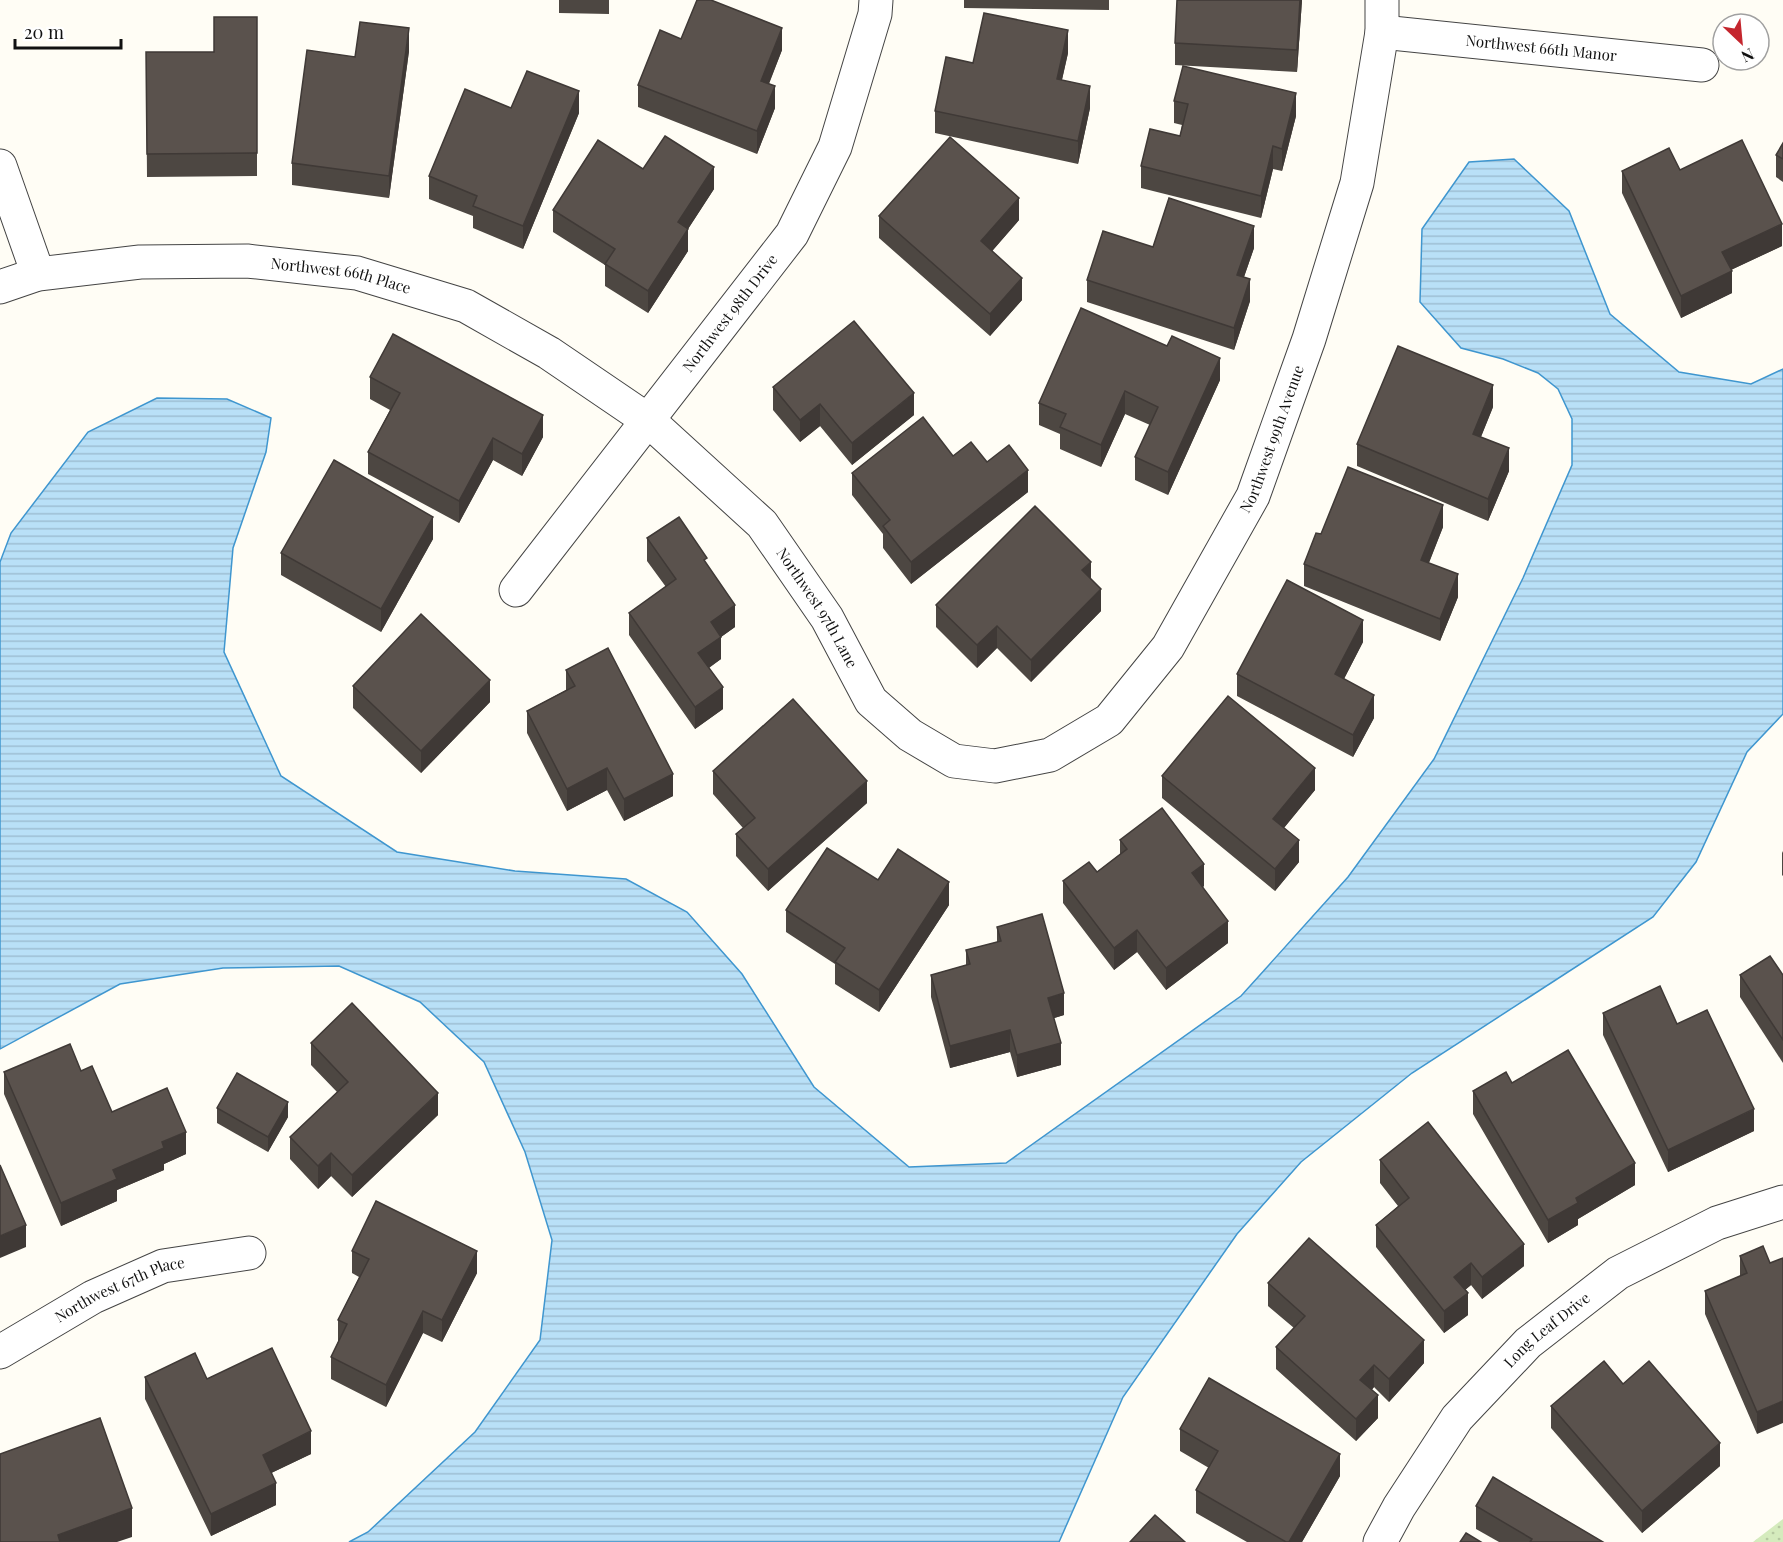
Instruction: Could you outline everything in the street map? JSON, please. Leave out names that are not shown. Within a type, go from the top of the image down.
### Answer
[{"type":"street","name":"Northwest 98th Drive","points":[[516,590],[792,234],[835,147],[875,14],[876,0]]},
{"type":"street","name":"Northwest 99th Avenue","points":[[995,766],[1050,755],[1108,720],[1168,647],[1253,496],[1309,339],[1357,183],[1382,32],[1382,0]]},
{"type":"street","name":"Northwest 66th Manor","points":[[1382,32],[1702,65]]},
{"type":"street","points":[[0,166],[38,274]]},
{"type":"street","name":"Northwest 66th Place","points":[[0,287],[38,274],[140,262],[247,261],[357,273],[466,306],[549,353],[649,421]]},
{"type":"street","name":"Northwest 97th Lane","points":[[649,421],[762,524],[827,618],[871,701],[910,735],[954,761],[995,766]]},
{"type":"street","name":"Long Leaf Drive","points":[[1380,1542],[1399,1507],[1457,1418],[1528,1343],[1618,1273],[1717,1222],[1783,1202]]},
{"type":"street","name":"Northwest 67th Place","points":[[0,1352],[93,1297],[163,1266],[249,1253]]},
{"type":"green space","points":[[1783,1519],[1783,1542],[1753,1542]]},
{"type":"water","points":[[1514,159],[1569,211],[1610,314],[1679,372],[1751,384],[1783,369],[1783,714],[1747,752],[1696,862],[1653,917],[1412,1073],[1301,1162],[1237,1234],[1123,1397],[1059,1542],[349,1542],[368,1532],[475,1432],[540,1340],[552,1240],[525,1152],[484,1062],[420,1002],[339,966],[223,968],[120,984],[0,1049],[0,562],[11,533],[88,432],[157,398],[227,399],[271,418],[266,452],[233,548],[224,652],[281,776],[397,852],[515,871],[626,879],[687,912],[742,974],[814,1087],[909,1167],[1006,1163],[1241,996],[1348,877],[1434,759],[1523,578],[1572,465],[1572,419],[1558,389],[1538,373],[1503,359],[1461,348],[1420,302],[1422,229],[1469,162]]},
{"type":"building","points":[[697,0],[711,0],[782,28],[761,81],[775,86],[757,131],[638,85],[660,30],[681,39]]},
{"type":"building","points":[[1177,0],[1300,0],[1297,50],[1175,43]]},
{"type":"building","points":[[984,13],[1068,30],[1057,79],[1090,86],[1078,141],[935,111],[946,57],[973,63]]},
{"type":"building","points":[[214,17],[257,17],[257,153],[147,154],[146,52],[214,52]]},
{"type":"building","points":[[360,22],[409,28],[389,176],[292,163],[307,50],[355,57]]},
{"type":"building","points":[[1183,66],[1296,93],[1282,149],[1273,146],[1261,196],[1141,166],[1150,129],[1180,136],[1188,104],[1174,101]]},
{"type":"building","points":[[527,71],[579,91],[523,226],[473,206],[477,196],[429,176],[465,89],[511,108]]},
{"type":"building","points":[[665,136],[714,167],[678,222],[688,229],[648,291],[605,264],[615,249],[553,210],[598,140],[643,169]]},
{"type":"building","points":[[950,137],[1019,198],[981,241],[1022,278],[990,314],[879,216]]},
{"type":"building","points":[[1742,140],[1782,224],[1722,252],[1732,271],[1681,296],[1622,171],[1669,148],[1680,170]]},
{"type":"building","points":[[1783,143],[1783,159],[1776,155]]},
{"type":"building","points":[[1169,198],[1254,226],[1237,275],[1250,279],[1234,328],[1087,280],[1103,231],[1153,247]]},
{"type":"building","points":[[1081,308],[1167,346],[1172,336],[1220,358],[1168,472],[1135,457],[1158,407],[1125,391],[1101,445],[1060,427],[1066,414],[1039,403]]},
{"type":"building","points":[[854,321],[914,393],[852,443],[820,404],[800,420],[773,387]]},
{"type":"building","points":[[393,334],[543,415],[522,454],[493,438],[459,501],[368,452],[400,393],[370,377]]},
{"type":"building","points":[[1398,346],[1493,385],[1473,434],[1509,448],[1488,499],[1357,444]]},
{"type":"building","points":[[923,417],[953,456],[971,442],[987,462],[1009,445],[1028,470],[911,562],[883,526],[890,520],[852,473]]},
{"type":"building","points":[[334,460],[433,517],[381,609],[281,553]]},
{"type":"building","points":[[1348,467],[1443,505],[1421,560],[1458,574],[1440,619],[1304,564],[1316,533],[1321,534]]},
{"type":"building","points":[[1035,506],[1091,562],[1082,570],[1101,589],[1031,660],[997,626],[977,645],[936,605]]},
{"type":"building","points":[[679,517],[707,558],[704,560],[735,605],[711,622],[721,637],[698,653],[723,687],[695,707],[629,613],[676,579],[647,538]]},
{"type":"building","points":[[1287,580],[1363,620],[1335,674],[1374,695],[1353,735],[1237,674]]},
{"type":"building","points":[[421,614],[490,680],[421,751],[353,686]]},
{"type":"building","points":[[608,648],[673,774],[624,799],[607,768],[567,789],[527,711],[575,686],[566,670]]},
{"type":"building","points":[[1228,696],[1315,768],[1273,819],[1299,840],[1275,869],[1162,776]]},
{"type":"building","points":[[793,699],[867,781],[768,869],[736,834],[755,818],[713,771]]},
{"type":"building","points":[[1162,808],[1204,864],[1192,873],[1228,921],[1166,968],[1137,930],[1114,948],[1063,881],[1089,862],[1097,872],[1127,849],[1120,840]]},
{"type":"building","points":[[827,848],[878,880],[898,849],[949,882],[879,990],[835,962],[845,948],[786,910]]},
{"type":"building","points":[[1042,914],[1064,993],[1048,998],[1061,1043],[1017,1055],[1010,1030],[950,1046],[931,975],[970,964],[966,950],[1001,941],[997,927]]},
{"type":"building","points":[[1770,956],[1783,975],[1783,1040],[1740,975]]},
{"type":"building","points":[[1660,986],[1677,1024],[1707,1010],[1754,1109],[1668,1150],[1603,1013]]},
{"type":"building","points":[[352,1003],[438,1093],[352,1175],[331,1153],[318,1166],[290,1137],[348,1082],[311,1043]]},
{"type":"building","points":[[70,1044],[81,1071],[92,1066],[112,1112],[167,1088],[186,1132],[162,1142],[164,1148],[113,1170],[117,1179],[61,1203],[4,1072]]},
{"type":"building","points":[[1568,1050],[1635,1163],[1576,1198],[1578,1203],[1548,1220],[1473,1091],[1506,1072],[1512,1083]]},
{"type":"building","points":[[237,1073],[288,1102],[268,1137],[217,1108]]},
{"type":"building","points":[[1428,1122],[1524,1244],[1482,1277],[1471,1263],[1454,1277],[1468,1293],[1444,1311],[1376,1225],[1409,1198],[1380,1160]]},
{"type":"building","points":[[0,1165],[26,1225],[0,1236]]},
{"type":"building","points":[[376,1201],[477,1251],[442,1320],[423,1311],[386,1385],[331,1357],[347,1324],[338,1320],[369,1259],[352,1251]]},
{"type":"building","points":[[1309,1238],[1424,1340],[1389,1379],[1374,1365],[1360,1380],[1378,1395],[1356,1419],[1276,1347],[1305,1316],[1268,1283]]},
{"type":"building","points":[[1763,1246],[1770,1263],[1783,1258],[1783,1401],[1757,1412],[1705,1291],[1747,1273],[1740,1256]]},
{"type":"building","points":[[272,1348],[311,1431],[263,1455],[276,1483],[211,1514],[145,1377],[195,1353],[207,1379]]},
{"type":"building","points":[[1604,1361],[1623,1384],[1649,1361],[1720,1443],[1642,1511],[1551,1406]]},
{"type":"building","points":[[1209,1378],[1340,1454],[1289,1542],[1196,1490],[1218,1451],[1180,1429]]},
{"type":"building","points":[[100,1418],[132,1508],[58,1535],[60,1542],[0,1542],[0,1454]]},
{"type":"building","points":[[1493,1477],[1603,1542],[1530,1542],[1532,1539],[1476,1506]]},
{"type":"building","points":[[1155,1515],[1185,1542],[1130,1542]]},
{"type":"building","points":[[1466,1533],[1481,1542],[1460,1542]]}]
